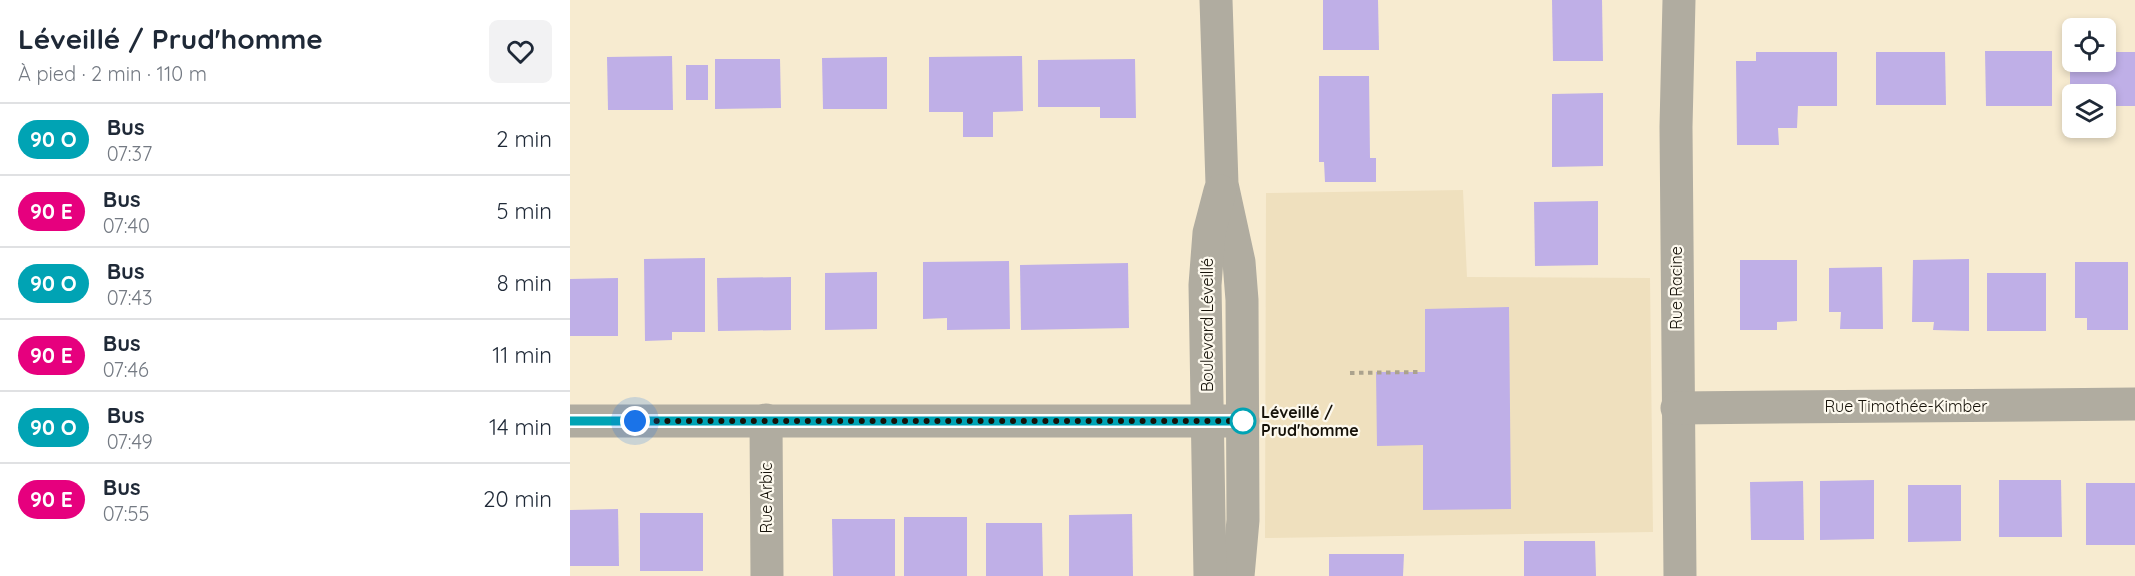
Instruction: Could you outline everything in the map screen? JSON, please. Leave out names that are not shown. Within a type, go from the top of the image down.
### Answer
[{"type":"street","name":"Boulevard Léveillé","points":[[1216,0],[1222,184],[1241,282],[1242,541],[1238,576]]},
{"type":"street","name":"Rue Racine","points":[[1679,0],[1676,127],[1680,576]]},
{"type":"street","name":"Boulevard Léveillé","points":[[1210,576],[1207,255],[1213,213],[1222,184]]},
{"type":"street","name":"Rue Timothée-Kimber","points":[[1677,408],[2135,404]]},
{"type":"street","name":"Rue Arbic","points":[[766,420],[767,576]]},
{"type":"street","points":[[570,421],[1243,421]]},
{"type":"path","points":[[1350,373],[1419,372]]},
{"type":"shaded area","points":[[1463,190],[1467,277],[1650,278],[1653,532],[1265,538],[1266,193]]},
{"type":"building","points":[[1323,0],[1378,0],[1379,50],[1323,50]]},
{"type":"building","points":[[1552,0],[1602,0],[1603,61],[1553,61]]},
{"type":"building","points":[[1985,51],[2052,51],[2052,106],[1986,106]]},
{"type":"building","points":[[1756,52],[1837,52],[1837,106],[1798,106],[1797,128],[1778,128],[1779,145],[1737,145],[1736,61],[1756,61]]},
{"type":"building","points":[[1876,52],[1945,52],[1946,105],[1876,105]]},
{"type":"building","points":[[2116,52],[2135,52],[2135,106],[2116,106],[2116,84],[2070,84],[2070,72],[2116,72]]},
{"type":"building","points":[[672,56],[673,110],[608,110],[607,57]]},
{"type":"building","points":[[1022,56],[1023,111],[993,112],[993,137],[963,137],[963,112],[929,112],[929,57]]},
{"type":"building","points":[[887,57],[887,109],[823,109],[822,58]]},
{"type":"building","points":[[715,59],[780,59],[781,108],[715,109]]},
{"type":"building","points":[[1135,59],[1136,118],[1100,118],[1100,107],[1038,107],[1038,60]]},
{"type":"building","points":[[686,65],[708,65],[708,100],[686,100]]},
{"type":"building","points":[[1319,76],[1369,76],[1370,158],[1376,158],[1376,182],[1325,182],[1324,162],[1319,162]]},
{"type":"building","points":[[1603,93],[1603,166],[1552,167],[1552,94]]},
{"type":"building","points":[[1598,201],[1598,265],[1535,266],[1534,202]]},
{"type":"building","points":[[705,258],[705,332],[672,332],[672,340],[645,341],[644,259]]},
{"type":"building","points":[[1969,259],[1969,331],[1933,330],[1934,322],[1912,322],[1913,260]]},
{"type":"building","points":[[1740,260],[1797,260],[1797,321],[1777,322],[1777,330],[1740,330]]},
{"type":"building","points":[[1009,261],[1010,329],[947,330],[947,318],[923,319],[923,262]]},
{"type":"building","points":[[2075,262],[2128,262],[2128,330],[2087,330],[2087,318],[2075,318]]},
{"type":"building","points":[[1128,263],[1129,328],[1021,330],[1020,265]]},
{"type":"building","points":[[1882,267],[1883,329],[1840,329],[1841,312],[1829,312],[1829,268]]},
{"type":"building","points":[[877,272],[877,329],[825,330],[825,273]]},
{"type":"building","points":[[1987,273],[2046,273],[2046,331],[1987,331]]},
{"type":"building","points":[[791,277],[791,330],[718,331],[717,278]]},
{"type":"building","points":[[618,278],[618,336],[570,336],[570,279]]},
{"type":"building","points":[[1509,307],[1511,509],[1423,510],[1423,445],[1377,446],[1376,372],[1425,372],[1425,309]]},
{"type":"building","points":[[1874,480],[1874,539],[1820,540],[1820,481]]},
{"type":"building","points":[[1999,480],[2061,480],[2062,537],[1999,537]]},
{"type":"building","points":[[1803,481],[1804,540],[1751,540],[1750,482]]},
{"type":"building","points":[[2086,483],[2135,483],[2135,545],[2086,545]]},
{"type":"building","points":[[1908,485],[1961,485],[1961,541],[1908,542]]},
{"type":"building","points":[[618,509],[619,566],[570,566],[570,510]]},
{"type":"building","points":[[640,513],[703,513],[703,571],[640,571]]},
{"type":"building","points":[[1132,514],[1133,576],[1069,576],[1069,515]]},
{"type":"building","points":[[904,517],[967,517],[967,576],[904,576]]},
{"type":"building","points":[[832,519],[895,519],[895,576],[833,576]]},
{"type":"building","points":[[986,523],[1042,523],[1043,576],[986,576]]},
{"type":"building","points":[[1524,541],[1595,541],[1596,576],[1524,576]]},
{"type":"building","points":[[1329,554],[1404,554],[1403,576],[1329,576]]},
{"type":"bus line","points":[[570,421],[1243,421]]},
{"type":"place","name":"Léveillé / Prud'homme","points":[[1243,421]]},
{"type":"route","points":[[635,421],[1243,421]]}]
